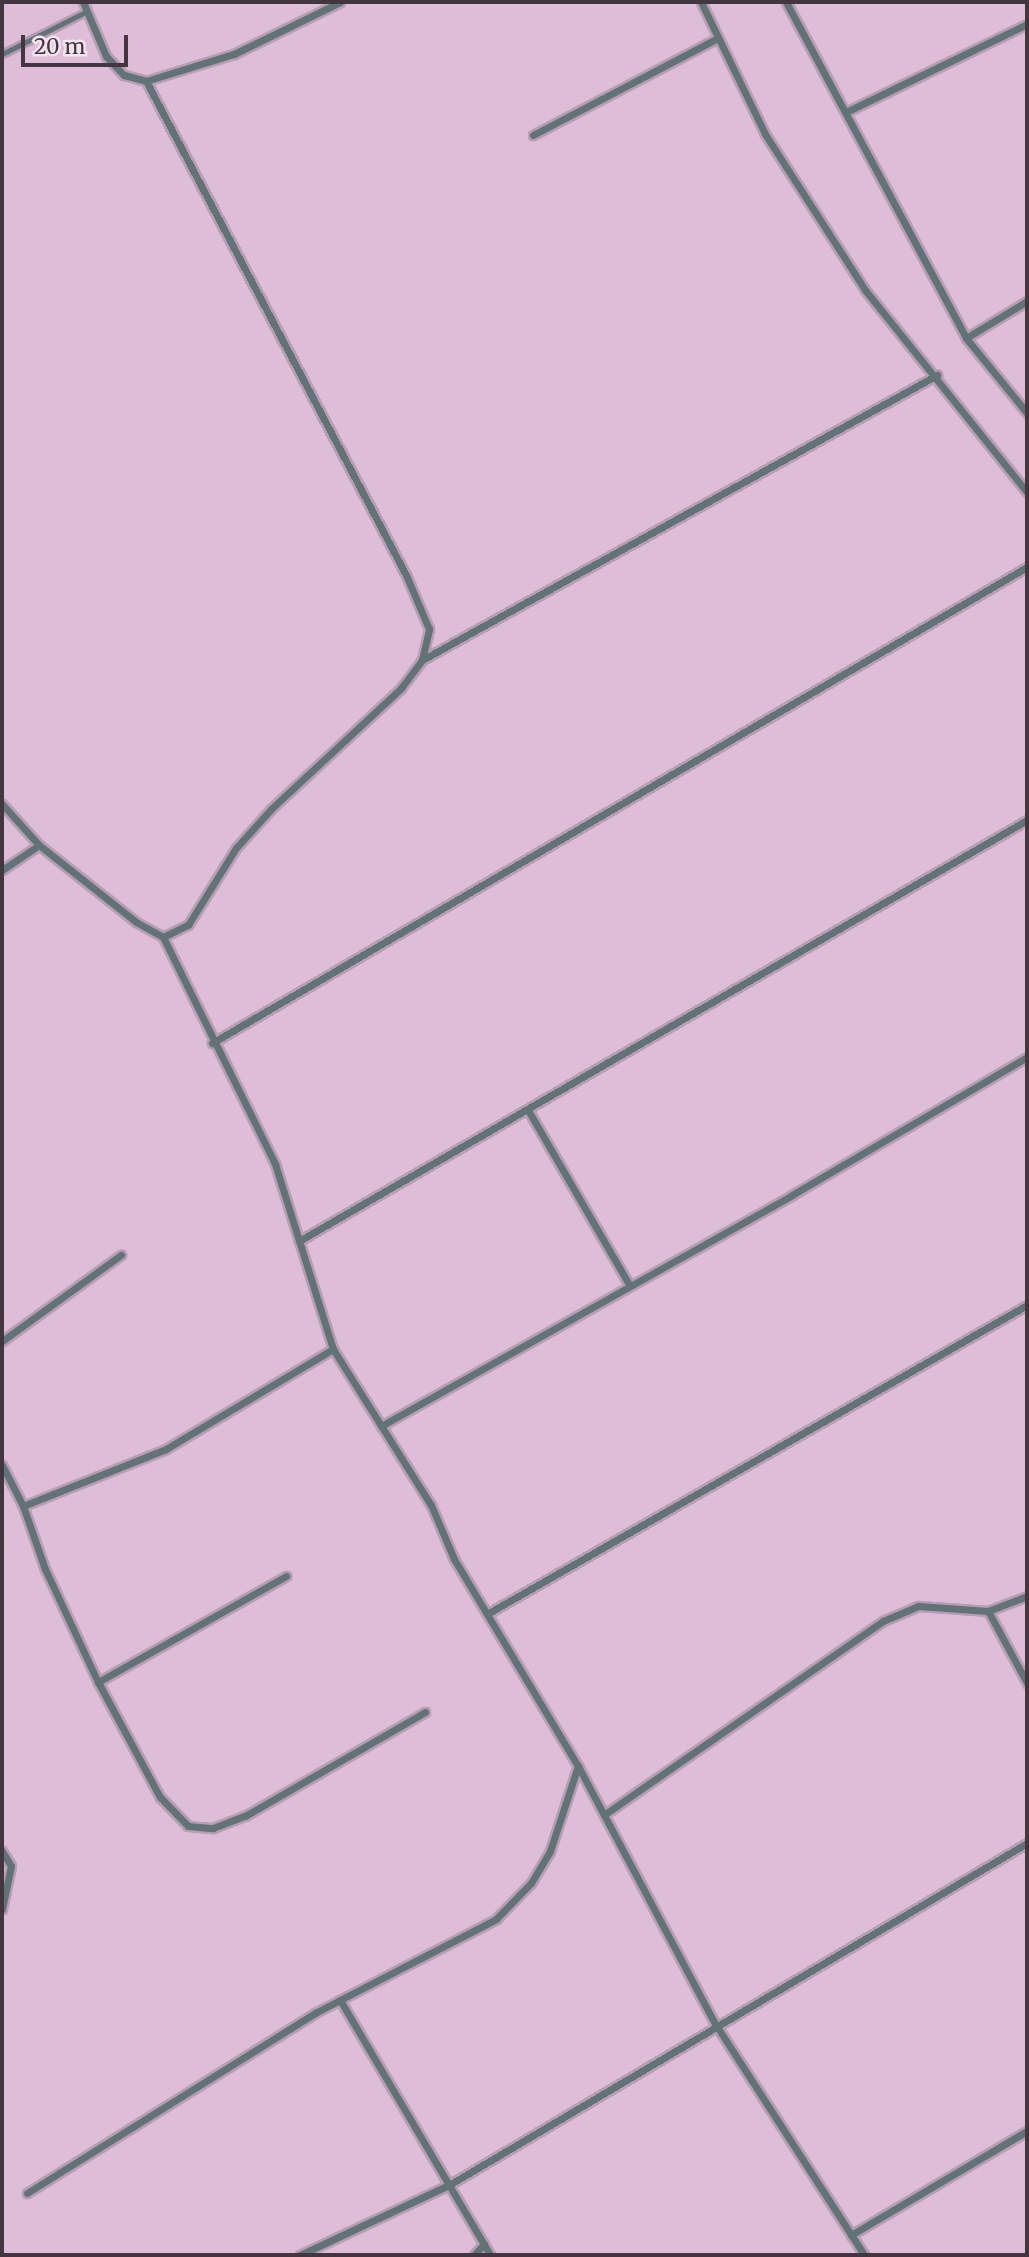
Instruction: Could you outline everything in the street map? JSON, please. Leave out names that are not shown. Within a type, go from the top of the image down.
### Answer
[{"type":"street","points":[[83,2],[106,55],[124,75],[146,81],[234,54],[340,2]]},
{"type":"street","points":[[701,2],[765,134],[865,290],[937,375],[1027,492]]},
{"type":"street","points":[[786,2],[967,338],[1027,412]]},
{"type":"street","points":[[846,112],[1027,24]]},
{"type":"street","points":[[533,135],[718,37]]},
{"type":"street","points":[[146,81],[405,575],[429,629],[422,660],[401,688],[271,809],[236,848],[188,925],[163,937]]},
{"type":"street","points":[[967,338],[1027,301]]},
{"type":"street","points":[[422,660],[937,375]]},
{"type":"street","points":[[212,1043],[1027,567]]},
{"type":"street","points":[[2,804],[39,845],[136,922],[163,937],[212,1043],[275,1164],[332,1349],[431,1505],[454,1559],[578,1766],[716,2025],[864,2255]]},
{"type":"street","points":[[299,1241],[1027,820]]},
{"type":"street","points":[[2,870],[39,845]]},
{"type":"street","points":[[381,1426],[630,1286],[1027,1056]]},
{"type":"street","points":[[528,1110],[630,1286]]},
{"type":"street","points":[[2,1340],[121,1255]]},
{"type":"street","points":[[487,1614],[1027,1305]]},
{"type":"street","points":[[23,1506],[166,1449],[332,1349]]},
{"type":"street","points":[[2,1465],[23,1506],[45,1569],[98,1682],[160,1797],[188,1826],[213,1828],[245,1816],[425,1712]]},
{"type":"street","points":[[98,1682],[286,1576]]},
{"type":"street","points":[[604,1815],[883,1621],[919,1606],[988,1611],[1027,1596]]},
{"type":"street","points":[[988,1611],[1027,1683]]},
{"type":"street","points":[[27,2193],[340,2000],[496,1919],[531,1884],[550,1852],[578,1766]]},
{"type":"street","points":[[300,2255],[449,2185],[1027,1843]]},
{"type":"street","points":[[2,1852],[11,1866],[2,1909]]},
{"type":"street","points":[[340,2000],[491,2255]]},
{"type":"street","points":[[851,2235],[1027,2132]]},
{"type":"street","points":[[474,2255],[484,2244]]},
{"type":"lane","points":[[2,54],[88,11]]}]
